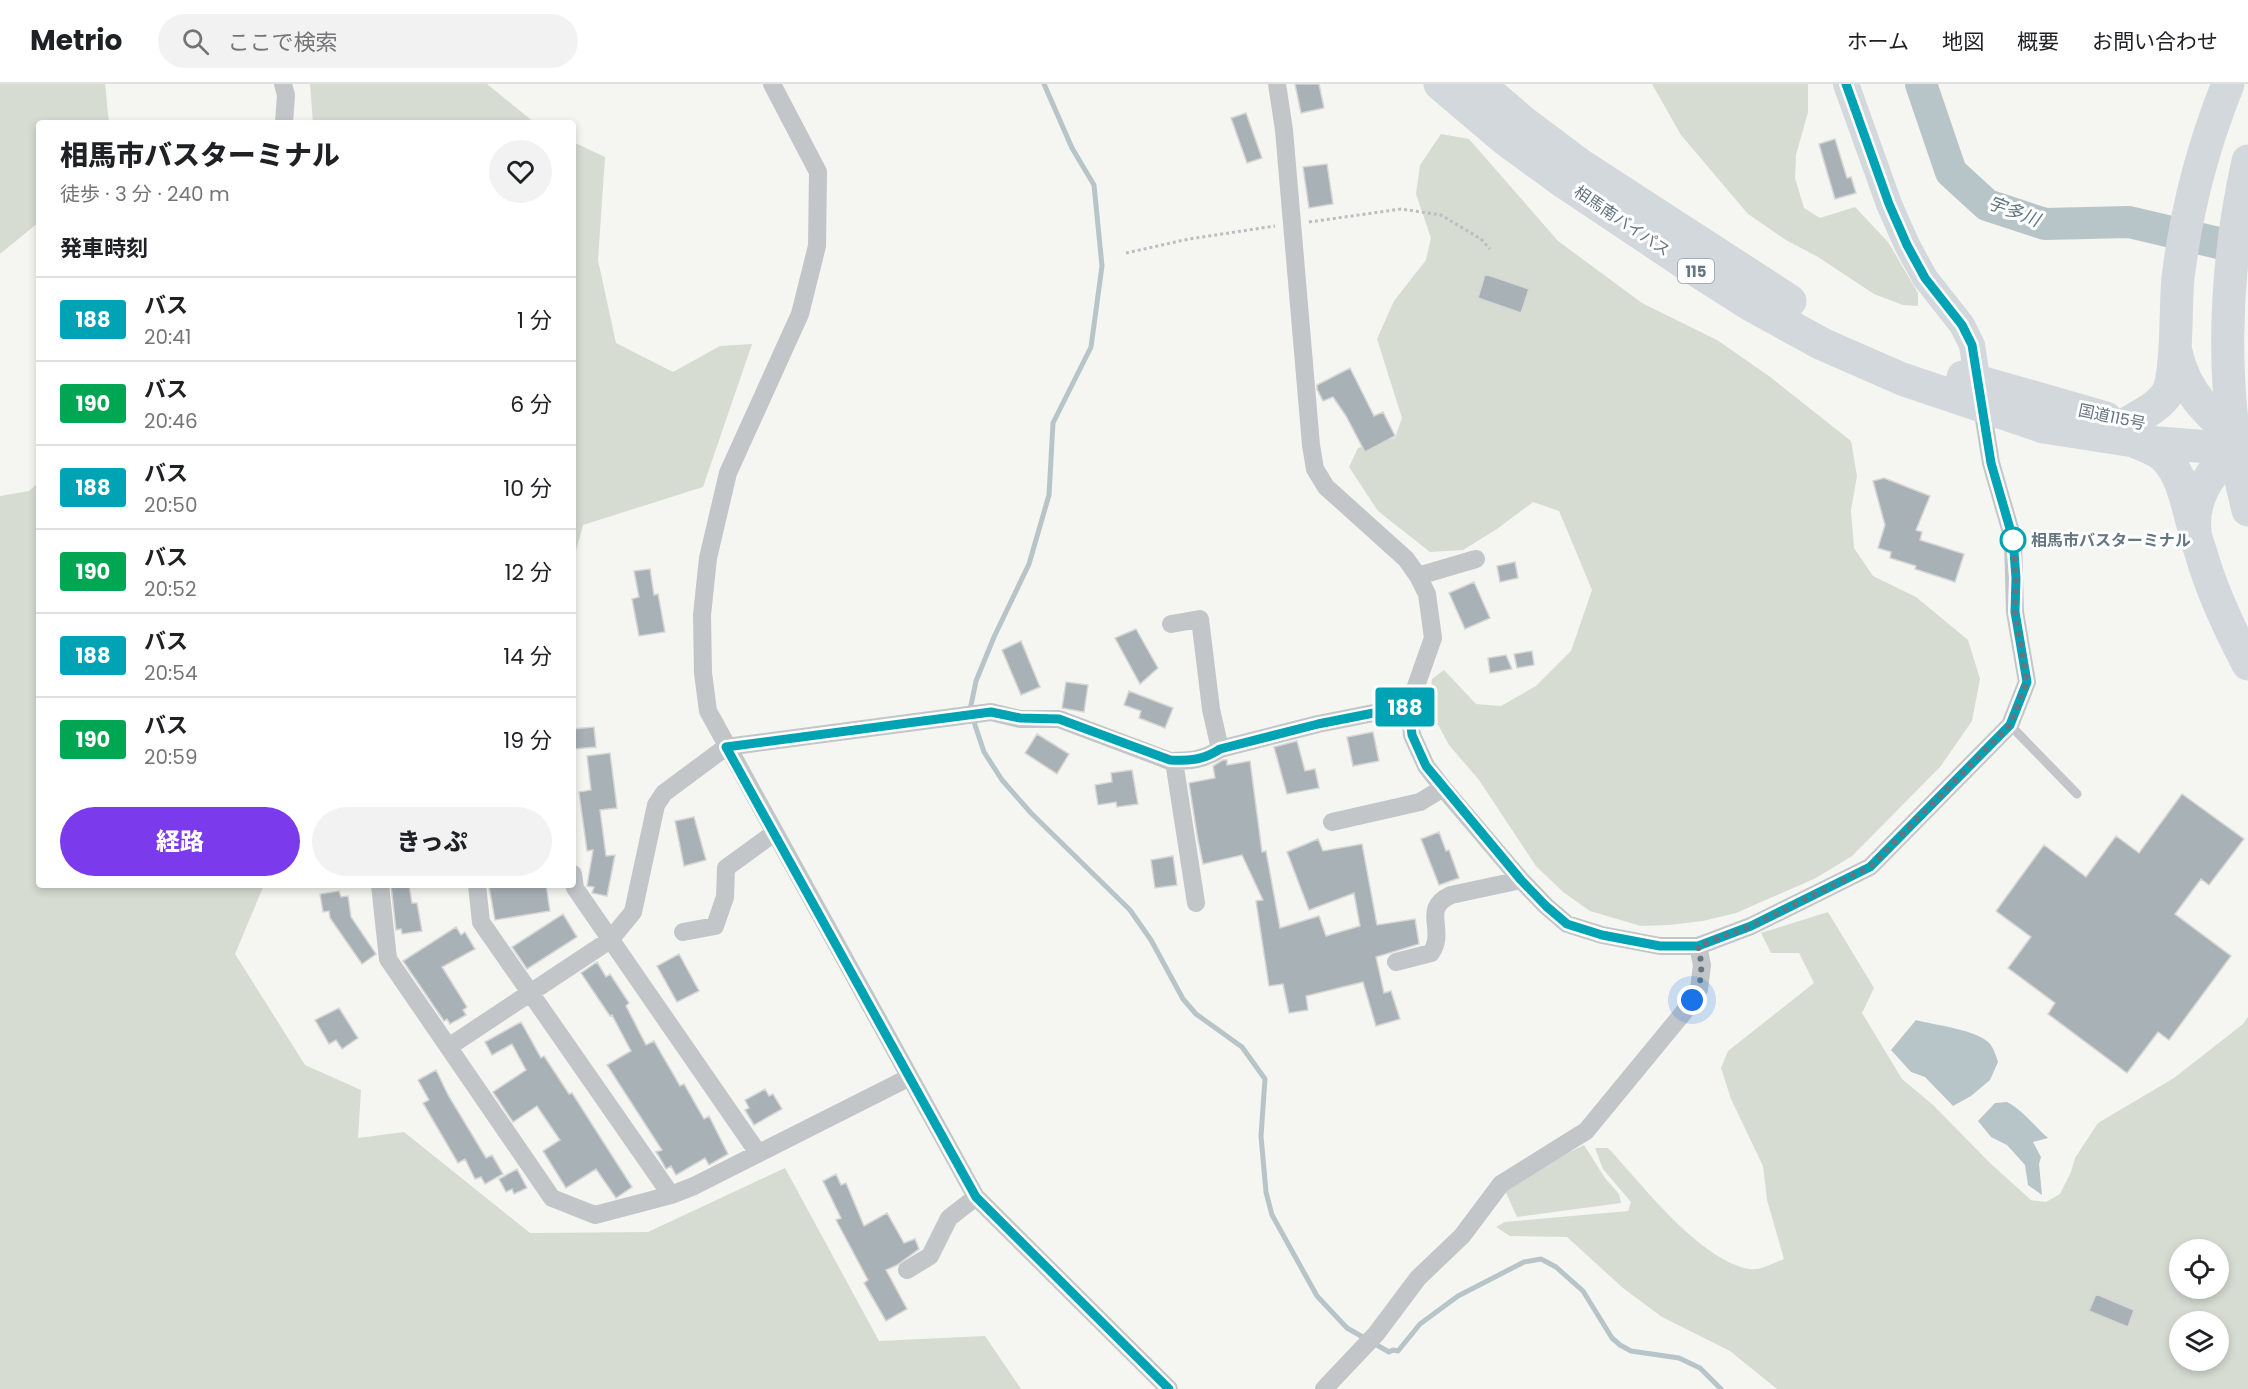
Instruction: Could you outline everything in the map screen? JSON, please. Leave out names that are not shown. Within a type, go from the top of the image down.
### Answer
[{"type":"highway","name":"相馬南バイパス","points":[[1440,84],[1506,140],[1552,173],[1685,264],[1751,305],[1822,344],[1902,379],[1980,395]]},
{"type":"highway","name":"相馬南バイパス","points":[[1479,84],[1523,122],[1578,164],[1761,285],[1831,325],[1903,356],[1980,395]]},
{"type":"highway","points":[[2228,84],[2210,134],[2190,207],[2178,279],[2172,379],[2168,392],[2131,431],[2159,453],[2172,467],[2182,484],[2194,530],[2218,603],[2248,664]]},
{"type":"highway","points":[[2247,507],[2234,435],[2228,339],[2233,253],[2248,161]]},
{"type":"highway","points":[[2248,279],[2246,350],[2248,394]]},
{"type":"highway","points":[[2174,344],[2179,365],[2194,395],[2236,441],[2205,484],[2199,500],[2194,530]]},
{"type":"highway","name":"国道115号","points":[[1980,395],[2044,427],[2131,431],[2236,441]]},
{"type":"street","points":[[284,84],[286,95],[284,120]]},
{"type":"street","points":[[772,84],[818,172],[817,246],[800,314],[728,473],[708,558],[702,615],[703,673],[708,711],[976,1197],[1169,1389]]},
{"type":"street","points":[[1277,84],[1284,130],[1315,469],[1326,488],[1406,559],[1427,594],[1432,638],[1409,706],[1412,735],[1426,766],[1443,788],[1521,880],[1567,924],[1602,935],[1660,946],[1698,946],[1751,926],[1870,867],[2010,725],[2027,682],[2015,612],[2016,578],[2013,539],[1991,463],[1972,345],[1962,325],[1925,278],[1907,245],[1889,204],[1846,84]]},
{"type":"street","points":[[1418,576],[1476,559]]},
{"type":"street","points":[[1171,624],[1200,619],[1211,709],[1220,749]]},
{"type":"street","points":[[450,1046],[610,940],[633,912],[656,805],[664,792],[726,747],[991,712],[1020,718],[1059,719],[1174,761],[1185,761],[1209,757],[1220,749],[1318,724],[1409,706]]},
{"type":"street","points":[[1174,761],[1196,903]]},
{"type":"street","points":[[1332,822],[1420,802],[1443,788]]},
{"type":"street","points":[[683,932],[715,926],[725,897],[726,868],[774,833]]},
{"type":"street","points":[[1396,962],[1431,953],[1437,944],[1435,909],[1442,899],[1521,880]]},
{"type":"street","points":[[380,888],[388,959],[450,1046],[552,1198],[595,1215],[671,1195],[694,1186],[910,1077]]},
{"type":"street","points":[[477,888],[481,922],[671,1195]]},
{"type":"street","points":[[575,888],[758,1154]]},
{"type":"street","points":[[1324,1389],[1376,1334],[1418,1278],[1462,1236],[1501,1184],[1586,1131],[1684,1012],[1699,989],[1702,965],[1698,946]]},
{"type":"street","points":[[907,1269],[930,1256],[949,1218],[976,1197]]},
{"type":"lane","points":[[2010,725],[2077,794]]},
{"type":"shaded area","points":[[0,84],[105,84],[109,120],[36,120],[36,224],[0,254]]},
{"type":"shaded area","points":[[310,84],[487,84],[531,120],[313,120]]},
{"type":"shaded area","points":[[1652,84],[1808,84],[1808,112],[1796,155],[1795,178],[1804,208],[1820,218],[1855,207],[1888,242],[1918,293],[1918,306],[1903,305],[1874,294],[1748,214],[1681,135]]},
{"type":"shaded area","points":[[1441,134],[1469,139],[1558,241],[1642,303],[1717,340],[1769,376],[1851,441],[1857,476],[1851,510],[1854,548],[1873,576],[1916,597],[1968,640],[1980,679],[1972,721],[1940,767],[1852,856],[1816,878],[1736,913],[1703,921],[1641,926],[1590,911],[1563,892],[1536,866],[1479,780],[1449,745],[1429,708],[1432,679],[1444,670],[1476,704],[1501,706],[1536,686],[1571,651],[1592,590],[1559,511],[1533,502],[1497,529],[1463,550],[1430,552],[1378,511],[1349,467],[1358,448],[1395,438],[1402,418],[1377,339],[1394,301],[1426,260],[1431,238],[1416,194],[1420,165]]},
{"type":"shaded area","points":[[576,143],[605,157],[598,260],[616,343],[673,372],[720,346],[752,344],[703,487],[583,525],[576,551]]},
{"type":"shaded area","points":[[36,485],[36,888],[263,888],[235,954],[305,1065],[361,1090],[358,1138],[404,1132],[530,1233],[648,1232],[785,1168],[879,1341],[985,1336],[1021,1389],[0,1389],[0,496],[29,491]]},
{"type":"shaded area","points":[[1828,912],[1874,988],[1862,1013],[1902,1079],[1933,1105],[1990,1163],[2031,1200],[2046,1202],[2060,1194],[2075,1158],[2098,1123],[2174,1078],[2243,1024],[2248,1017],[2248,1389],[1777,1389],[1730,1351],[1662,1317],[1623,1288],[1567,1237],[1510,1236],[1496,1227],[1505,1222],[1628,1211],[1631,1202],[1603,1169],[1595,1148],[1608,1148],[1672,1219],[1710,1251],[1749,1269],[1762,1268],[1784,1259],[1767,1200],[1763,1166],[1731,1099],[1721,1068],[1728,1051],[1814,983],[1799,953],[1771,953],[1761,933]]},
{"type":"shaded area","points":[[1916,1020],[1966,1032],[1984,1039],[1991,1046],[1998,1062],[1990,1080],[1971,1096],[1953,1106],[1925,1077],[1911,1072],[1891,1050]]},
{"type":"shaded area","points":[[2007,1102],[2024,1114],[2048,1138],[2033,1142],[2041,1157],[2039,1164],[2042,1195],[2028,1185],[2025,1165],[2007,1145],[1991,1137],[1978,1121],[1995,1103]]},
{"type":"shaded area","points":[[1584,1145],[1605,1178],[1619,1194],[1621,1203],[1517,1217],[1503,1186]]},
{"type":"building","points":[[1295,84],[1319,84],[1324,108],[1301,113]]},
{"type":"building","points":[[1246,113],[1262,158],[1247,163],[1231,118]]},
{"type":"building","points":[[1835,139],[1847,178],[1851,177],[1856,193],[1835,199],[1819,144]]},
{"type":"building","points":[[1327,164],[1333,204],[1309,208],[1303,167]]},
{"type":"building","points":[[1485,274],[1529,289],[1521,313],[1478,298]]},
{"type":"building","points":[[1350,368],[1374,416],[1383,412],[1395,436],[1365,452],[1333,397],[1323,401],[1317,389],[1317,385]]},
{"type":"building","points":[[1884,478],[1930,496],[1916,530],[1922,532],[1920,540],[1964,554],[1955,582],[1890,558],[1891,552],[1878,548],[1885,525],[1873,481]]},
{"type":"building","points":[[1515,562],[1518,578],[1500,582],[1497,566]]},
{"type":"building","points":[[650,569],[654,595],[658,594],[665,632],[639,636],[632,599],[639,597],[634,571]]},
{"type":"building","points":[[1474,582],[1490,618],[1465,629],[1449,593]]},
{"type":"building","points":[[1136,629],[1158,668],[1140,684],[1115,638]]},
{"type":"building","points":[[1021,641],[1040,687],[1021,695],[1002,650]]},
{"type":"building","points":[[1532,651],[1534,665],[1517,668],[1514,654]]},
{"type":"building","points":[[1506,655],[1512,669],[1490,673],[1488,658]]},
{"type":"building","points":[[1066,682],[1088,685],[1084,712],[1062,708]]},
{"type":"building","points":[[1129,691],[1173,708],[1165,728],[1139,718],[1141,711],[1124,705]]},
{"type":"building","points":[[594,727],[596,747],[576,749],[576,729]]},
{"type":"building","points":[[1373,732],[1379,761],[1353,766],[1347,737]]},
{"type":"building","points":[[1037,734],[1069,754],[1057,774],[1025,753]]},
{"type":"building","points":[[1297,741],[1305,771],[1315,769],[1319,788],[1287,794],[1274,747]]},
{"type":"building","points":[[610,753],[617,808],[600,810],[606,856],[615,855],[607,896],[592,893],[594,887],[587,886],[593,850],[587,851],[579,792],[591,790],[587,756]]},
{"type":"building","points":[[1227,760],[1227,765],[1250,761],[1262,852],[1266,851],[1280,928],[1319,916],[1326,936],[1360,926],[1354,893],[1309,910],[1287,852],[1318,839],[1323,851],[1362,844],[1377,925],[1415,919],[1419,944],[1376,957],[1384,993],[1391,991],[1400,1019],[1376,1026],[1363,982],[1306,996],[1308,1010],[1289,1013],[1283,984],[1269,986],[1256,901],[1263,900],[1242,855],[1203,864],[1198,840],[1189,783],[1215,778],[1213,766]]},
{"type":"building","points":[[1132,770],[1138,804],[1117,807],[1116,802],[1098,805],[1095,785],[1112,782],[1111,773]]},
{"type":"building","points":[[2182,794],[2244,839],[2209,885],[2201,879],[2175,914],[2231,956],[2169,1040],[2158,1032],[2127,1073],[2048,1014],[2055,1003],[2008,968],[2031,937],[1996,911],[2044,845],[2086,877],[2116,836],[2139,853]]},
{"type":"building","points":[[694,817],[706,860],[684,866],[675,821]]},
{"type":"building","points":[[1439,832],[1446,851],[1449,850],[1459,878],[1439,885],[1421,839]]},
{"type":"building","points":[[1173,856],[1177,885],[1155,888],[1151,860]]},
{"type":"building","points":[[391,888],[410,888],[412,903],[417,903],[422,931],[402,934],[401,929],[396,930]]},
{"type":"building","points":[[489,888],[546,888],[550,911],[495,920]]},
{"type":"building","points":[[339,891],[341,897],[348,896],[351,917],[376,954],[362,964],[330,918],[329,911],[323,912],[320,894]]},
{"type":"building","points":[[563,914],[577,937],[527,969],[512,947]]},
{"type":"building","points":[[456,927],[461,935],[465,932],[475,949],[442,967],[467,1007],[463,1010],[466,1015],[450,1024],[447,1019],[444,1021],[403,961]]},
{"type":"building","points":[[679,954],[699,991],[677,1002],[657,966]]},
{"type":"building","points":[[597,962],[606,977],[610,974],[629,1003],[626,1006],[646,1045],[654,1041],[680,1086],[684,1084],[704,1119],[709,1116],[728,1154],[709,1165],[705,1158],[676,1175],[671,1166],[666,1169],[656,1152],[662,1150],[607,1065],[631,1051],[612,1015],[610,1016],[581,973]]},
{"type":"building","points":[[339,1008],[358,1038],[342,1049],[336,1040],[329,1044],[315,1020]]},
{"type":"building","points":[[521,1022],[541,1058],[544,1056],[569,1094],[572,1093],[632,1187],[616,1198],[596,1169],[566,1188],[543,1151],[560,1140],[537,1106],[513,1122],[493,1092],[526,1070],[512,1044],[492,1055],[485,1042]]},
{"type":"building","points":[[436,1070],[448,1095],[486,1158],[492,1155],[503,1174],[485,1184],[481,1177],[475,1179],[465,1159],[458,1163],[423,1103],[429,1100],[418,1080]]},
{"type":"building","points":[[765,1089],[769,1096],[773,1094],[782,1109],[754,1125],[745,1110],[749,1108],[745,1100]]},
{"type":"building","points":[[517,1169],[527,1188],[514,1194],[512,1189],[506,1192],[499,1179]]},
{"type":"building","points":[[836,1174],[841,1185],[846,1183],[864,1226],[887,1213],[904,1243],[915,1239],[919,1249],[886,1270],[907,1309],[886,1321],[864,1283],[868,1280],[836,1220],[841,1218],[823,1181]]},
{"type":"building","points":[[2096,1294],[2134,1310],[2128,1327],[2089,1311]]},
{"type":"waterway","points":[[1044,84],[1072,148],[1094,185],[1102,266],[1091,347],[1053,423],[1049,495],[1029,564],[976,681],[970,710],[984,752],[1002,780],[1031,813],[1130,910],[1151,940],[1183,999],[1196,1014],[1242,1047],[1265,1079],[1261,1136],[1266,1192],[1272,1215],[1317,1296],[1347,1328],[1389,1352],[1398,1351],[1420,1324],[1458,1296],[1524,1262],[1541,1259],[1556,1267],[1583,1291],[1612,1338],[1620,1345],[1631,1351],[1679,1358],[1700,1368],[1721,1389]]},
{"type":"waterway","name":"宇多川","points":[[1921,84],[1951,172],[1987,205],[2045,224],[2129,222],[2248,250]]},
{"type":"bus line","name":"188","points":[[1169,1389],[976,1197],[726,747],[991,712],[1020,718],[1059,719],[1170,760],[1185,761],[1209,757],[1220,749],[1318,724],[1409,706],[1412,735],[1426,766],[1521,880],[1567,924],[1602,935],[1660,946],[1698,946],[1751,926],[1870,867],[2010,725],[2027,682],[2015,612],[2016,578],[2013,539],[1991,463],[1972,345],[1962,325],[1925,278],[1907,245],[1889,204],[1846,84]]},
{"type":"place","name":"相馬市バスターミナル","points":[[2013,540]]},
{"type":"route","points":[[1692,1000],[1699,989],[1702,965],[1698,946],[1751,926],[1870,867],[2010,725],[2027,682],[2015,612],[2016,578],[2013,540]]}]
